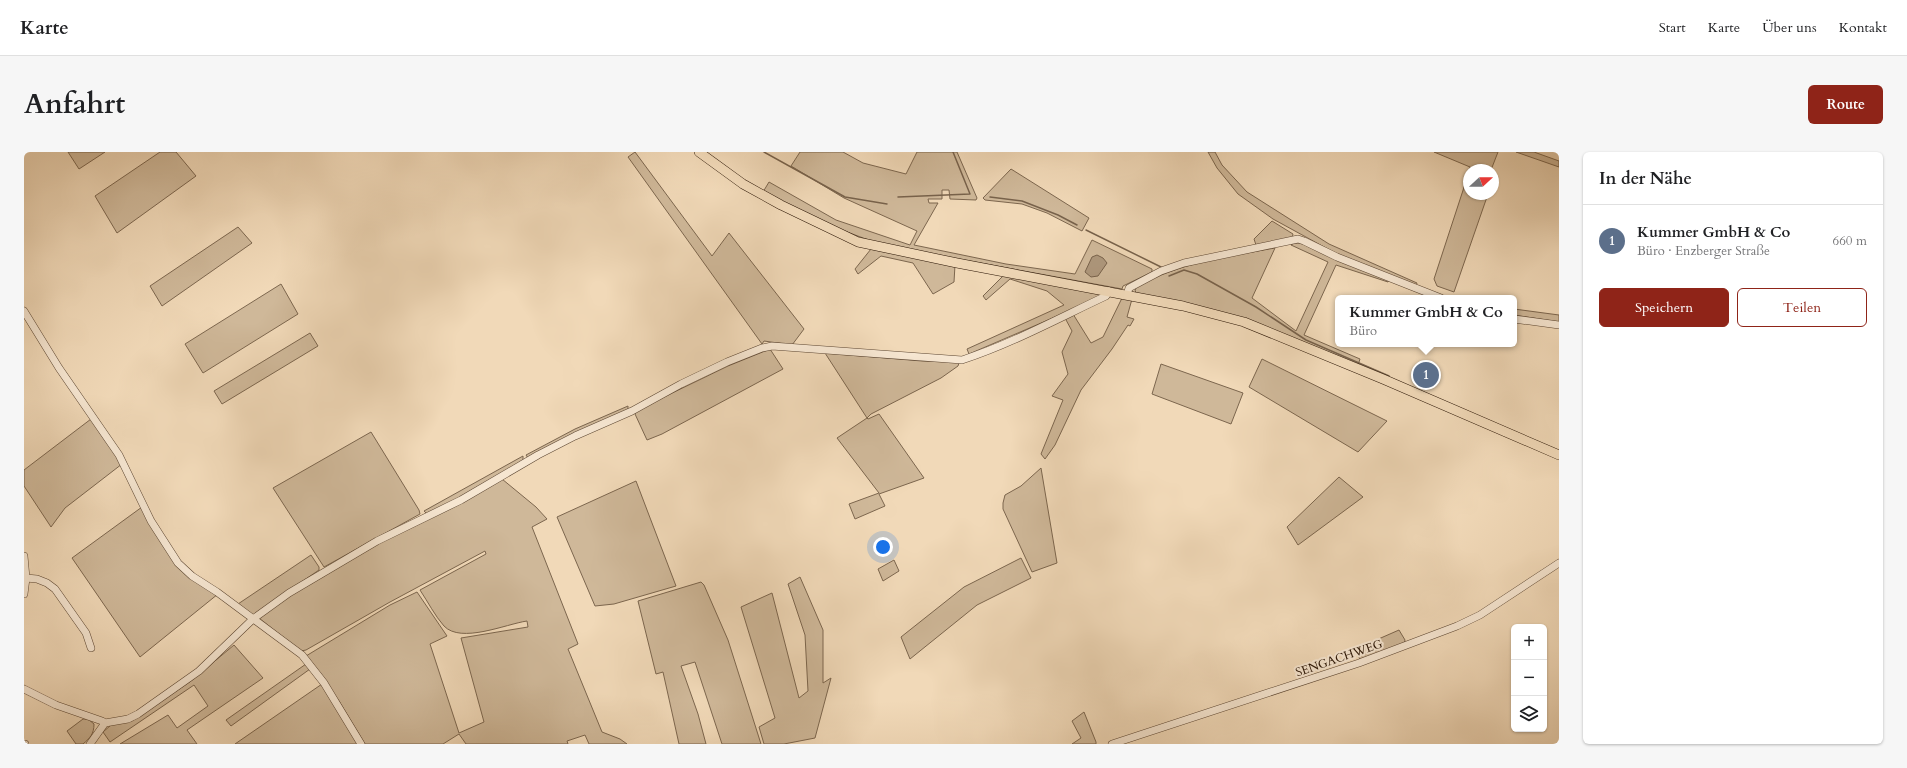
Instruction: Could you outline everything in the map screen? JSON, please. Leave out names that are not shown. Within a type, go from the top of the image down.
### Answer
[{"type":"main road","points":[[699,152],[743,184],[781,206],[858,242],[957,263],[1109,291],[1198,310],[1244,322],[1270,331],[1559,455]]},
{"type":"street","points":[[1127,295],[1129,288],[1161,271],[1184,263],[1298,240],[1304,241],[1337,257],[1434,295]]},
{"type":"street","points":[[24,689],[56,705],[105,723],[133,717],[176,688],[216,656],[253,619],[289,593],[377,541],[461,500],[538,455],[575,436],[632,411],[720,365],[762,348],[772,346],[962,360],[979,354],[1106,296],[1109,291]]},
{"type":"street","points":[[24,311],[59,368],[119,455],[151,521],[178,563],[192,576],[217,592],[285,641],[309,663],[332,695],[362,744]]},
{"type":"street","points":[[1517,319],[1559,324]]},
{"type":"street","points":[[24,556],[26,578],[24,594]]},
{"type":"street","name":"SENGACHWEG","points":[[1112,744],[1348,667],[1457,626],[1480,615],[1559,562]]},
{"type":"street","points":[[26,578],[37,579],[47,583],[55,590],[86,633],[91,648]]},
{"type":"street","points":[[90,744],[105,723]]},
{"type":"shaded area","points":[[68,152],[105,152],[79,169]]},
{"type":"shaded area","points":[[160,152],[176,152],[196,176],[117,233],[95,196]]},
{"type":"shaded area","points":[[635,152],[712,256],[729,233],[804,329],[792,345],[764,341],[762,344],[628,157]]},
{"type":"shaded area","points":[[800,152],[843,152],[863,163],[906,174],[917,152],[957,152],[977,198],[976,200],[950,199],[949,190],[942,190],[942,199],[928,199],[929,203],[938,203],[914,245],[1006,264],[1075,274],[1092,240],[1152,269],[1152,272],[1123,286],[1122,289],[909,250],[874,242],[839,229],[763,192],[769,182],[836,220],[910,245],[917,231],[844,198],[791,166]]},
{"type":"shaded area","points":[[1208,152],[1215,152],[1222,165],[1247,192],[1329,244],[1417,283],[1416,286],[1337,254],[1273,219],[1238,194],[1217,168]]},
{"type":"shaded area","points":[[1434,152],[1498,152],[1493,164],[1463,164]]},
{"type":"shaded area","points":[[1516,152],[1534,152],[1559,161],[1559,167]]},
{"type":"shaded area","points":[[1011,169],[1089,218],[1082,231],[1047,213],[1022,204],[985,200],[983,198]]},
{"type":"shaded area","points":[[1463,190],[1463,200],[1486,200],[1454,292],[1437,286],[1434,279]]},
{"type":"shaded area","points":[[1272,221],[1293,234],[1292,238],[1256,245],[1254,239]]},
{"type":"shaded area","points":[[238,227],[252,243],[162,306],[150,286]]},
{"type":"shaded area","points":[[1294,243],[1301,243],[1389,279],[1388,282],[1336,265],[1304,335],[1360,359],[1358,365],[1293,338],[1137,293],[1135,291],[1136,287],[1187,266],[1275,248],[1252,298],[1296,331],[1328,262],[1291,245]]},
{"type":"shaded area","points":[[871,249],[955,265],[954,282],[933,294],[913,263],[881,256],[858,274],[855,269]]},
{"type":"shaded area","points":[[1097,255],[1103,258],[1107,263],[1098,276],[1091,277],[1085,272],[1092,257]]},
{"type":"shaded area","points":[[1005,274],[1104,293],[1104,296],[969,354],[967,349],[1064,305],[1047,291],[1010,279],[986,300],[983,296]]},
{"type":"shaded area","points":[[281,284],[298,314],[203,373],[185,344]]},
{"type":"shaded area","points":[[1122,298],[1132,299],[1127,317],[1134,319],[1130,326],[1128,325],[1081,390],[1055,445],[1045,459],[1041,454],[1063,400],[1052,396],[1068,374],[1062,352],[1072,331],[1065,318],[1073,314],[1091,343],[1103,337]]},
{"type":"shaded area","points":[[1517,309],[1559,315],[1559,322],[1517,315]]},
{"type":"shaded area","points":[[310,333],[318,346],[222,404],[214,391]]},
{"type":"shaded area","points":[[770,349],[783,369],[662,434],[647,440],[635,414],[637,410],[728,366]]},
{"type":"shaded area","points":[[825,353],[959,363],[958,366],[941,378],[871,414],[867,418]]},
{"type":"shaded area","points":[[1262,359],[1387,421],[1358,452],[1249,387]]},
{"type":"shaded area","points":[[1161,364],[1243,393],[1231,424],[1152,394]]},
{"type":"shaded area","points":[[628,406],[628,410],[528,458],[526,455],[575,429]]},
{"type":"shaded area","points":[[879,414],[924,478],[879,494],[885,506],[855,519],[849,504],[879,493],[837,438],[867,418],[868,419]]},
{"type":"shaded area","points":[[91,419],[122,464],[65,508],[51,527],[24,486],[24,470]]},
{"type":"shaded area","points":[[371,432],[420,514],[324,567],[273,488]]},
{"type":"shaded area","points":[[523,456],[523,461],[460,498],[427,514],[424,511]]},
{"type":"shaded area","points":[[1041,468],[1057,563],[1032,572],[1003,509],[1003,503],[1005,495],[1021,486]]},
{"type":"shaded area","points":[[1339,477],[1363,497],[1298,545],[1287,527]]},
{"type":"shaded area","points":[[502,479],[536,507],[547,519],[532,527],[578,644],[568,649],[602,732],[620,739],[627,744],[589,744],[585,735],[567,741],[568,744],[466,744],[459,734],[443,744],[365,744],[339,701],[306,656],[390,605],[417,592],[447,636],[430,644],[459,733],[484,722],[461,638],[528,627],[527,621],[472,633],[452,631],[444,626],[420,590],[486,554],[485,551],[390,602],[306,650],[301,651],[259,618],[317,579],[347,561],[408,527]]},
{"type":"shaded area","points":[[636,481],[676,586],[614,604],[595,606],[557,517]]},
{"type":"shaded area","points":[[142,507],[168,553],[218,594],[140,657],[72,558]]},
{"type":"shaded area","points":[[311,555],[319,567],[319,570],[253,615],[238,604]]},
{"type":"shaded area","points":[[1021,558],[1031,578],[977,605],[910,659],[901,637],[964,587]]},
{"type":"shaded area","points":[[894,560],[899,571],[883,581],[878,569]]},
{"type":"shaded area","points":[[800,577],[823,630],[823,683],[831,678],[815,738],[784,744],[764,744],[759,727],[775,718],[741,607],[772,593],[799,698],[808,691],[805,635],[788,584]]},
{"type":"shaded area","points":[[701,582],[704,585],[728,640],[761,744],[722,744],[695,662],[681,666],[698,714],[706,744],[679,744],[663,672],[656,674],[638,601]]},
{"type":"shaded area","points":[[1399,630],[1405,640],[1404,645],[1360,659],[1356,653],[1358,648]]},
{"type":"shaded area","points":[[234,645],[263,678],[187,730],[197,744],[120,744],[168,715],[177,728],[208,706],[194,685],[110,742],[103,732],[111,725],[132,721],[191,681]]},
{"type":"shaded area","points":[[306,664],[310,669],[231,726],[226,720]]},
{"type":"shaded area","points":[[322,684],[358,744],[235,744]]},
{"type":"shaded area","points":[[1084,712],[1096,744],[1072,744],[1081,738],[1072,721]]},
{"type":"shaded area","points":[[83,719],[88,719],[94,724],[93,730],[90,738],[83,744],[76,744],[67,731]]},
{"type":"waterway","points":[[764,152],[845,197],[887,204]]},
{"type":"waterway","points":[[898,197],[970,194],[953,152]]},
{"type":"waterway","points":[[990,197],[1022,201],[1058,215],[1077,225]]},
{"type":"waterway","points":[[1086,230],[1161,267]]},
{"type":"waterway","points":[[1169,276],[1184,270],[1197,274],[1256,307],[1306,340],[1389,376]]},
{"type":"place","name":"Kummer GmbH & Co","points":[[1426,375]]}]
